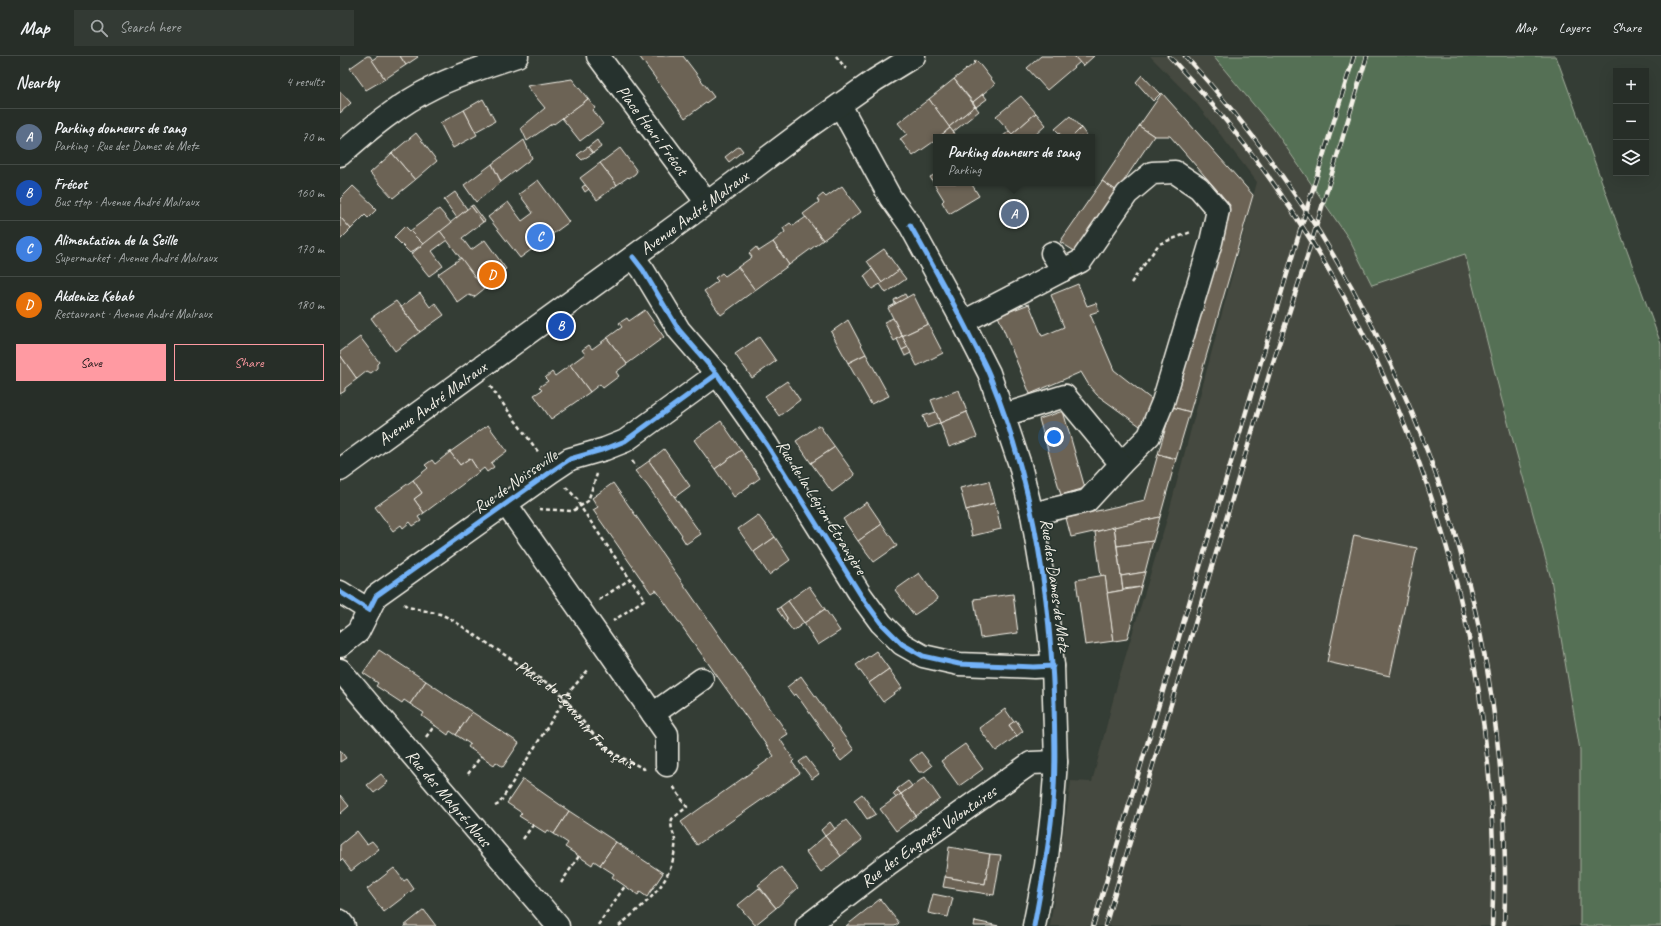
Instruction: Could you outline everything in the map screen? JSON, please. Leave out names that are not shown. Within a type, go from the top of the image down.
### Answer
[{"type":"street","points":[[340,155],[369,129],[391,113],[434,86],[517,56]]},
{"type":"street","name":"Place Henri Frécot","points":[[598,56],[708,203]]},
{"type":"street","name":"Avenue André Malraux","points":[[340,470],[708,203],[840,105],[875,80],[914,56]]},
{"type":"street","name":"Rue des Dames de Metz","points":[[840,105],[890,197],[910,225],[989,373],[1020,465],[1032,514],[1044,585],[1053,666],[1056,762],[1047,858],[1034,926]]},
{"type":"street","points":[[963,322],[1058,262],[1080,261],[1127,194],[1152,173],[1175,172],[1199,188],[1218,210],[1211,242],[1163,402],[1149,436],[1087,501],[1032,514]]},
{"type":"street","name":"Rue de la Légion Étrangère","points":[[633,257],[679,330],[717,374],[767,446],[862,597],[881,623],[902,644],[923,656],[959,664],[1034,667],[1053,666]]},
{"type":"street","name":"Rue de Noisseville","points":[[369,610],[376,596],[510,511],[552,471],[570,459],[605,449],[625,441],[717,374]]},
{"type":"street","points":[[1004,415],[1065,396],[1122,464]]},
{"type":"street","name":"Place du Souvenir Français","points":[[510,511],[667,734],[667,765]]},
{"type":"street","points":[[340,592],[369,610],[358,632],[340,646]]},
{"type":"street","name":"Rue des Malgré-Nous","points":[[340,670],[558,926]]},
{"type":"street","points":[[653,714],[702,679]]},
{"type":"street","name":"Rue des Engagés Volontaires","points":[[807,926],[888,864],[1030,763],[1056,762]]},
{"type":"street","points":[[340,921],[344,926]]},
{"type":"path","points":[[836,56],[846,69]]},
{"type":"path","points":[[1131,283],[1159,244],[1215,222]]},
{"type":"path","points":[[478,370],[552,471],[578,500],[580,506],[645,599],[596,633]]},
{"type":"path","points":[[631,460],[636,467]]},
{"type":"path","points":[[510,511],[529,508],[573,511],[588,501],[598,470]]},
{"type":"path","points":[[582,612],[630,579]]},
{"type":"path","points":[[495,806],[498,804],[570,691],[588,670]]},
{"type":"path","points":[[426,737],[435,725]]},
{"type":"path","points":[[468,774],[481,756]]},
{"type":"path","points":[[619,926],[652,898],[664,880],[673,862],[675,836],[672,829],[672,819],[687,807],[673,788],[667,765]]},
{"type":"path","points":[[523,839],[533,825]]},
{"type":"path","points":[[561,883],[579,856]]},
{"type":"path","points":[[598,925],[625,886]]},
{"type":"shaded area","points":[[1150,56],[1213,56],[1273,128],[1349,239],[1372,284],[1465,254],[1501,397],[1551,579],[1580,750],[1580,926],[1050,926],[1071,781],[1092,782],[1118,681],[1167,519],[1257,182],[1195,102]]},
{"type":"green space","points":[[1213,56],[1556,56],[1661,344],[1661,926],[1580,926],[1580,750],[1551,579],[1501,397],[1465,254],[1372,285],[1349,239],[1273,128]]},
{"type":"building","points":[[367,56],[370,56],[385,79],[366,90],[350,68]]},
{"type":"building","points":[[378,56],[400,56],[406,65],[385,79],[372,60]]},
{"type":"building","points":[[400,56],[417,56],[418,57],[406,65]]},
{"type":"building","points":[[639,56],[683,56],[714,97],[685,118]]},
{"type":"building","points":[[1041,56],[1074,56],[1080,62],[1047,90],[1027,68]]},
{"type":"building","points":[[1074,56],[1094,56],[1083,66]]},
{"type":"building","points":[[975,61],[977,61],[995,84],[973,102],[954,79],[966,70],[966,68],[967,69],[975,63]]},
{"type":"building","points":[[1142,75],[1160,94],[1153,101],[1136,82]]},
{"type":"building","points":[[572,79],[588,99],[554,124],[553,123],[527,141],[521,128],[545,108],[527,86]]},
{"type":"building","points":[[954,79],[975,106],[949,127],[929,99]]},
{"type":"building","points":[[340,91],[351,103],[340,113]]},
{"type":"building","points":[[1162,93],[1253,195],[1190,412],[1172,407],[1230,205],[1170,136],[1154,136],[1139,126]]},
{"type":"building","points":[[983,94],[987,99],[976,107],[973,102]]},
{"type":"building","points":[[1021,96],[1036,113],[1012,134],[996,116]]},
{"type":"building","points":[[483,99],[495,121],[475,132],[464,110]]},
{"type":"building","points":[[588,99],[595,108],[593,110],[603,124],[580,141],[562,118]]},
{"type":"building","points":[[929,99],[950,128],[943,134],[933,134],[933,142],[913,156],[900,139],[907,134],[898,123]]},
{"type":"building","points":[[975,106],[979,111],[953,132],[949,127]]},
{"type":"building","points":[[464,110],[477,135],[453,148],[440,123]]},
{"type":"building","points":[[1036,113],[1046,125],[1036,134],[1012,134]]},
{"type":"building","points":[[1070,116],[1081,128],[1075,134],[1060,134],[1055,129]]},
{"type":"building","points":[[1139,126],[1154,136],[1117,191],[1102,181]]},
{"type":"building","points":[[950,128],[955,134],[943,134]]},
{"type":"building","points":[[1081,128],[1086,134],[1075,134]]},
{"type":"building","points":[[416,133],[437,161],[415,180],[392,153]]},
{"type":"building","points":[[524,140],[532,158],[501,182],[492,164]]},
{"type":"building","points":[[597,140],[601,147],[593,153],[588,147]]},
{"type":"building","points":[[739,146],[743,151],[729,162],[725,157]]},
{"type":"building","points":[[588,147],[593,153],[582,160],[577,155]]},
{"type":"building","points":[[620,148],[637,171],[635,174],[617,185],[600,163]]},
{"type":"building","points":[[392,153],[415,180],[393,198],[370,173]]},
{"type":"building","points":[[600,163],[617,185],[597,200],[580,178]]},
{"type":"building","points":[[492,164],[501,182],[476,202],[464,185]]},
{"type":"building","points":[[538,180],[569,222],[520,258],[488,217],[508,202],[522,221],[533,213],[519,194]]},
{"type":"building","points":[[1102,181],[1117,191],[1076,252],[1060,242]]},
{"type":"building","points":[[585,185],[589,189],[585,192],[582,187]]},
{"type":"building","points":[[353,186],[374,206],[373,207],[376,210],[368,218],[365,215],[351,229],[340,217],[340,199]]},
{"type":"building","points":[[842,186],[861,212],[823,240],[803,214],[819,202],[817,199],[823,194],[826,197]]},
{"type":"building","points":[[935,186],[973,186],[979,196],[949,214],[942,202],[944,200]]},
{"type":"building","points":[[455,192],[467,209],[457,218],[444,200]]},
{"type":"building","points":[[473,205],[485,221],[483,222],[471,206]]},
{"type":"building","points":[[471,206],[483,222],[462,238],[471,250],[485,240],[506,269],[499,274],[501,276],[484,289],[440,231]]},
{"type":"building","points":[[439,209],[451,223],[423,245],[410,231]]},
{"type":"building","points":[[340,217],[351,229],[340,240]]},
{"type":"building","points":[[806,217],[823,240],[789,265],[773,242],[785,232],[783,228],[790,223],[793,226]]},
{"type":"building","points":[[405,226],[423,244],[410,253],[394,237]]},
{"type":"building","points":[[440,231],[447,240],[432,251],[443,266],[429,276],[411,254]]},
{"type":"building","points":[[773,242],[789,265],[755,290],[738,267],[752,257],[749,253],[756,247],[759,251]]},
{"type":"building","points":[[884,249],[899,270],[882,283],[867,261]]},
{"type":"building","points":[[461,258],[484,289],[474,297],[469,295],[458,303],[438,274]]},
{"type":"building","points":[[738,267],[755,290],[721,315],[704,291],[718,281],[715,278],[722,273],[725,276]]},
{"type":"building","points":[[872,269],[882,283],[872,289],[864,276]]},
{"type":"building","points":[[899,270],[906,279],[886,293],[880,284]]},
{"type":"building","points":[[1078,284],[1087,306],[1096,303],[1099,311],[1090,314],[1114,370],[1156,403],[1140,426],[1097,395],[1081,372],[1030,394],[998,316],[1029,304],[1042,336],[1045,335],[1064,327],[1051,295]]},
{"type":"building","points":[[420,293],[430,307],[435,303],[444,315],[420,332],[401,307]]},
{"type":"building","points":[[905,294],[907,298],[895,304],[894,300]]},
{"type":"building","points":[[913,294],[928,324],[902,336],[888,308]]},
{"type":"building","points":[[396,301],[420,332],[395,351],[371,318]]},
{"type":"building","points":[[645,310],[664,337],[627,364],[607,338],[622,327],[619,323],[627,318],[629,321]]},
{"type":"building","points":[[893,318],[902,336],[894,341],[884,322]]},
{"type":"building","points":[[848,320],[866,354],[848,363],[831,332]]},
{"type":"building","points":[[928,324],[943,353],[917,366],[902,336]]},
{"type":"building","points":[[902,336],[908,347],[902,350],[897,339]]},
{"type":"building","points":[[360,337],[379,362],[377,364],[377,368],[371,373],[367,371],[357,379],[340,355],[340,352]]},
{"type":"building","points":[[759,337],[776,361],[752,378],[735,354]]},
{"type":"building","points":[[607,338],[627,364],[616,372],[619,376],[603,388],[600,384],[590,392],[570,365],[585,354],[582,350],[589,345],[592,349]]},
{"type":"building","points":[[908,347],[911,353],[905,356],[902,350]]},
{"type":"building","points":[[866,354],[889,396],[871,404],[848,363]]},
{"type":"building","points":[[340,355],[357,379],[340,394]]},
{"type":"building","points":[[570,365],[590,392],[551,419],[534,395],[542,390],[539,387],[548,381],[545,378],[552,372],[555,376]]},
{"type":"building","points":[[787,381],[800,400],[779,416],[765,396]]},
{"type":"building","points":[[959,390],[967,412],[940,423],[931,400]]},
{"type":"building","points":[[1172,407],[1190,412],[1176,459],[1158,454]]},
{"type":"building","points":[[1063,411],[1085,488],[1061,495],[1039,419]]},
{"type":"building","points":[[936,412],[940,423],[927,428],[923,416]]},
{"type":"building","points":[[967,412],[977,437],[949,447],[940,423]]},
{"type":"building","points":[[721,421],[741,450],[715,469],[694,440]]},
{"type":"building","points":[[488,425],[507,451],[491,463],[494,467],[487,472],[484,468],[479,472],[470,458],[460,465],[450,452]]},
{"type":"building","points":[[819,425],[835,447],[811,463],[796,441]]},
{"type":"building","points":[[835,447],[855,475],[832,492],[811,463]]},
{"type":"building","points":[[664,449],[690,486],[675,497],[649,461]]},
{"type":"building","points":[[741,450],[760,478],[734,497],[715,469]]},
{"type":"building","points":[[450,452],[460,465],[470,458],[479,472],[424,513],[414,499],[422,493],[413,480],[428,468],[425,465],[432,460],[435,464]]},
{"type":"building","points":[[1158,454],[1176,459],[1160,517],[1071,537],[1066,518],[1145,500]]},
{"type":"building","points":[[649,461],[701,534],[686,544],[681,536],[682,535],[647,485],[635,471]]},
{"type":"building","points":[[413,480],[422,493],[414,499],[424,513],[418,517],[421,521],[413,526],[410,522],[403,528],[401,525],[393,531],[375,507]]},
{"type":"building","points":[[989,481],[995,503],[966,510],[960,488]]},
{"type":"building","points":[[613,483],[788,734],[780,739],[794,760],[792,762],[800,773],[697,845],[681,822],[774,756],[656,590],[651,593],[593,510],[598,507],[592,498]]},
{"type":"building","points":[[867,502],[882,524],[858,541],[843,519]]},
{"type":"building","points":[[995,503],[1001,529],[972,536],[966,510]]},
{"type":"building","points":[[758,515],[775,537],[754,552],[738,529]]},
{"type":"building","points":[[1160,517],[1153,541],[1117,546],[1114,527]]},
{"type":"building","points":[[882,524],[897,546],[874,562],[858,541]]},
{"type":"building","points":[[1114,527],[1123,590],[1107,593],[1105,575],[1101,576],[1095,532]]},
{"type":"building","points":[[1354,535],[1417,548],[1390,676],[1327,662]]},
{"type":"building","points":[[775,537],[790,560],[769,575],[754,552]]},
{"type":"building","points":[[1153,541],[1145,572],[1121,576],[1117,546]]},
{"type":"building","points":[[1145,572],[1141,587],[1123,589],[1121,576]]},
{"type":"building","points":[[919,573],[938,599],[914,615],[895,590]]},
{"type":"building","points":[[1105,575],[1114,641],[1085,645],[1076,580]]},
{"type":"building","points":[[809,586],[825,609],[804,623],[788,601]]},
{"type":"building","points":[[1141,587],[1127,639],[1114,641],[1107,593]]},
{"type":"building","points":[[1013,594],[1018,633],[980,638],[974,599]]},
{"type":"building","points":[[788,601],[804,623],[793,631],[786,622],[787,618],[780,607]]},
{"type":"building","points":[[780,607],[787,618],[786,622],[777,609]]},
{"type":"building","points":[[825,609],[840,631],[818,645],[804,623]]},
{"type":"building","points":[[379,650],[426,681],[410,704],[404,700],[402,703],[376,686],[378,683],[363,673]]},
{"type":"building","points":[[876,651],[889,669],[869,683],[856,665]]},
{"type":"building","points":[[889,669],[902,688],[883,702],[869,683]]},
{"type":"building","points":[[801,676],[854,750],[841,761],[834,752],[836,750],[796,694],[794,696],[787,687]]},
{"type":"building","points":[[426,681],[472,712],[456,735],[450,731],[448,735],[422,716],[424,713],[410,704]]},
{"type":"building","points":[[1005,709],[1014,722],[1009,725],[1017,736],[996,751],[979,728]]},
{"type":"building","points":[[472,712],[519,743],[503,767],[496,762],[494,765],[468,747],[470,744],[456,735]]},
{"type":"building","points":[[1016,720],[1023,731],[1017,736],[1009,725]]},
{"type":"building","points":[[965,744],[983,769],[959,786],[941,761]]},
{"type":"building","points":[[340,750],[346,758],[340,762]]},
{"type":"building","points":[[921,752],[932,766],[924,772],[919,772],[910,760]]},
{"type":"building","points":[[806,757],[819,774],[812,779],[799,762]]},
{"type":"building","points":[[381,774],[388,782],[374,793],[367,785]]},
{"type":"building","points":[[925,777],[940,799],[916,816],[901,794]]},
{"type":"building","points":[[523,779],[569,811],[554,834],[548,830],[546,833],[519,816],[522,813],[507,803]]},
{"type":"building","points":[[908,781],[912,786],[901,794],[897,789]]},
{"type":"building","points":[[897,790],[901,794],[896,798],[893,794]]},
{"type":"building","points":[[862,794],[876,814],[867,819],[854,800]]},
{"type":"building","points":[[901,794],[916,816],[896,831],[880,809]]},
{"type":"building","points":[[340,795],[349,806],[340,814]]},
{"type":"building","points":[[569,811],[616,842],[600,865],[594,861],[592,865],[565,847],[568,843],[554,834]]},
{"type":"building","points":[[846,820],[862,840],[841,856],[825,836]]},
{"type":"building","points":[[830,822],[835,829],[825,836],[821,830]]},
{"type":"building","points":[[357,831],[367,844],[372,841],[379,849],[351,871],[342,859],[340,861],[340,845]]},
{"type":"building","points":[[825,836],[841,856],[821,872],[806,852]]},
{"type":"building","points":[[616,842],[663,873],[647,897],[640,892],[638,895],[612,877],[614,874],[600,865]]},
{"type":"building","points":[[949,847],[990,854],[985,884],[945,877]]},
{"type":"building","points":[[990,854],[1001,855],[994,895],[943,887],[945,877],[985,884]]},
{"type":"building","points":[[781,867],[798,888],[776,908],[758,885]]},
{"type":"building","points":[[394,868],[404,881],[407,879],[414,889],[384,912],[367,889]]},
{"type":"building","points":[[759,888],[776,908],[755,925],[738,905]]},
{"type":"building","points":[[933,894],[953,898],[948,917],[928,913]]},
{"type":"building","points":[[880,899],[899,923],[895,926],[846,926]]},
{"type":"building","points":[[424,910],[436,926],[404,926]]},
{"type":"building","points":[[975,921],[999,926],[974,926]]},
{"type":"railway","points":[[1169,56],[1246,146],[1313,244],[1371,348],[1418,458],[1454,572],[1478,689],[1491,808],[1492,926]]},
{"type":"railway","points":[[1185,56],[1252,135],[1312,220],[1364,310],[1408,404],[1445,501],[1473,601],[1492,704],[1503,807],[1505,866],[1504,926]]},
{"type":"railway","points":[[1093,926],[1296,244],[1354,56]]},
{"type":"railway","points":[[1105,926],[1269,375],[1307,257],[1367,56]]},
{"type":"cycle path","points":[[910,225],[949,295],[989,374],[1004,413],[1017,454],[1036,536],[1043,578],[1052,662],[1055,759],[1050,828],[1034,926]]},
{"type":"cycle path","points":[[633,257],[643,270],[679,330],[717,374],[767,445],[862,597],[881,623],[902,644],[923,656],[959,664],[1034,667],[1053,666]]},
{"type":"cycle path","points":[[340,592],[369,610],[376,596],[552,471],[570,459],[605,449],[625,441],[717,374]]},
{"type":"place","name":"Parking donneurs de sang","points":[[1014,214]]},
{"type":"place","name":"Alimentation de la Seille","points":[[540,237]]},
{"type":"place","name":"Akdenizz Kebab","points":[[492,275]]},
{"type":"place","name":"Frécot","points":[[561,326]]}]
